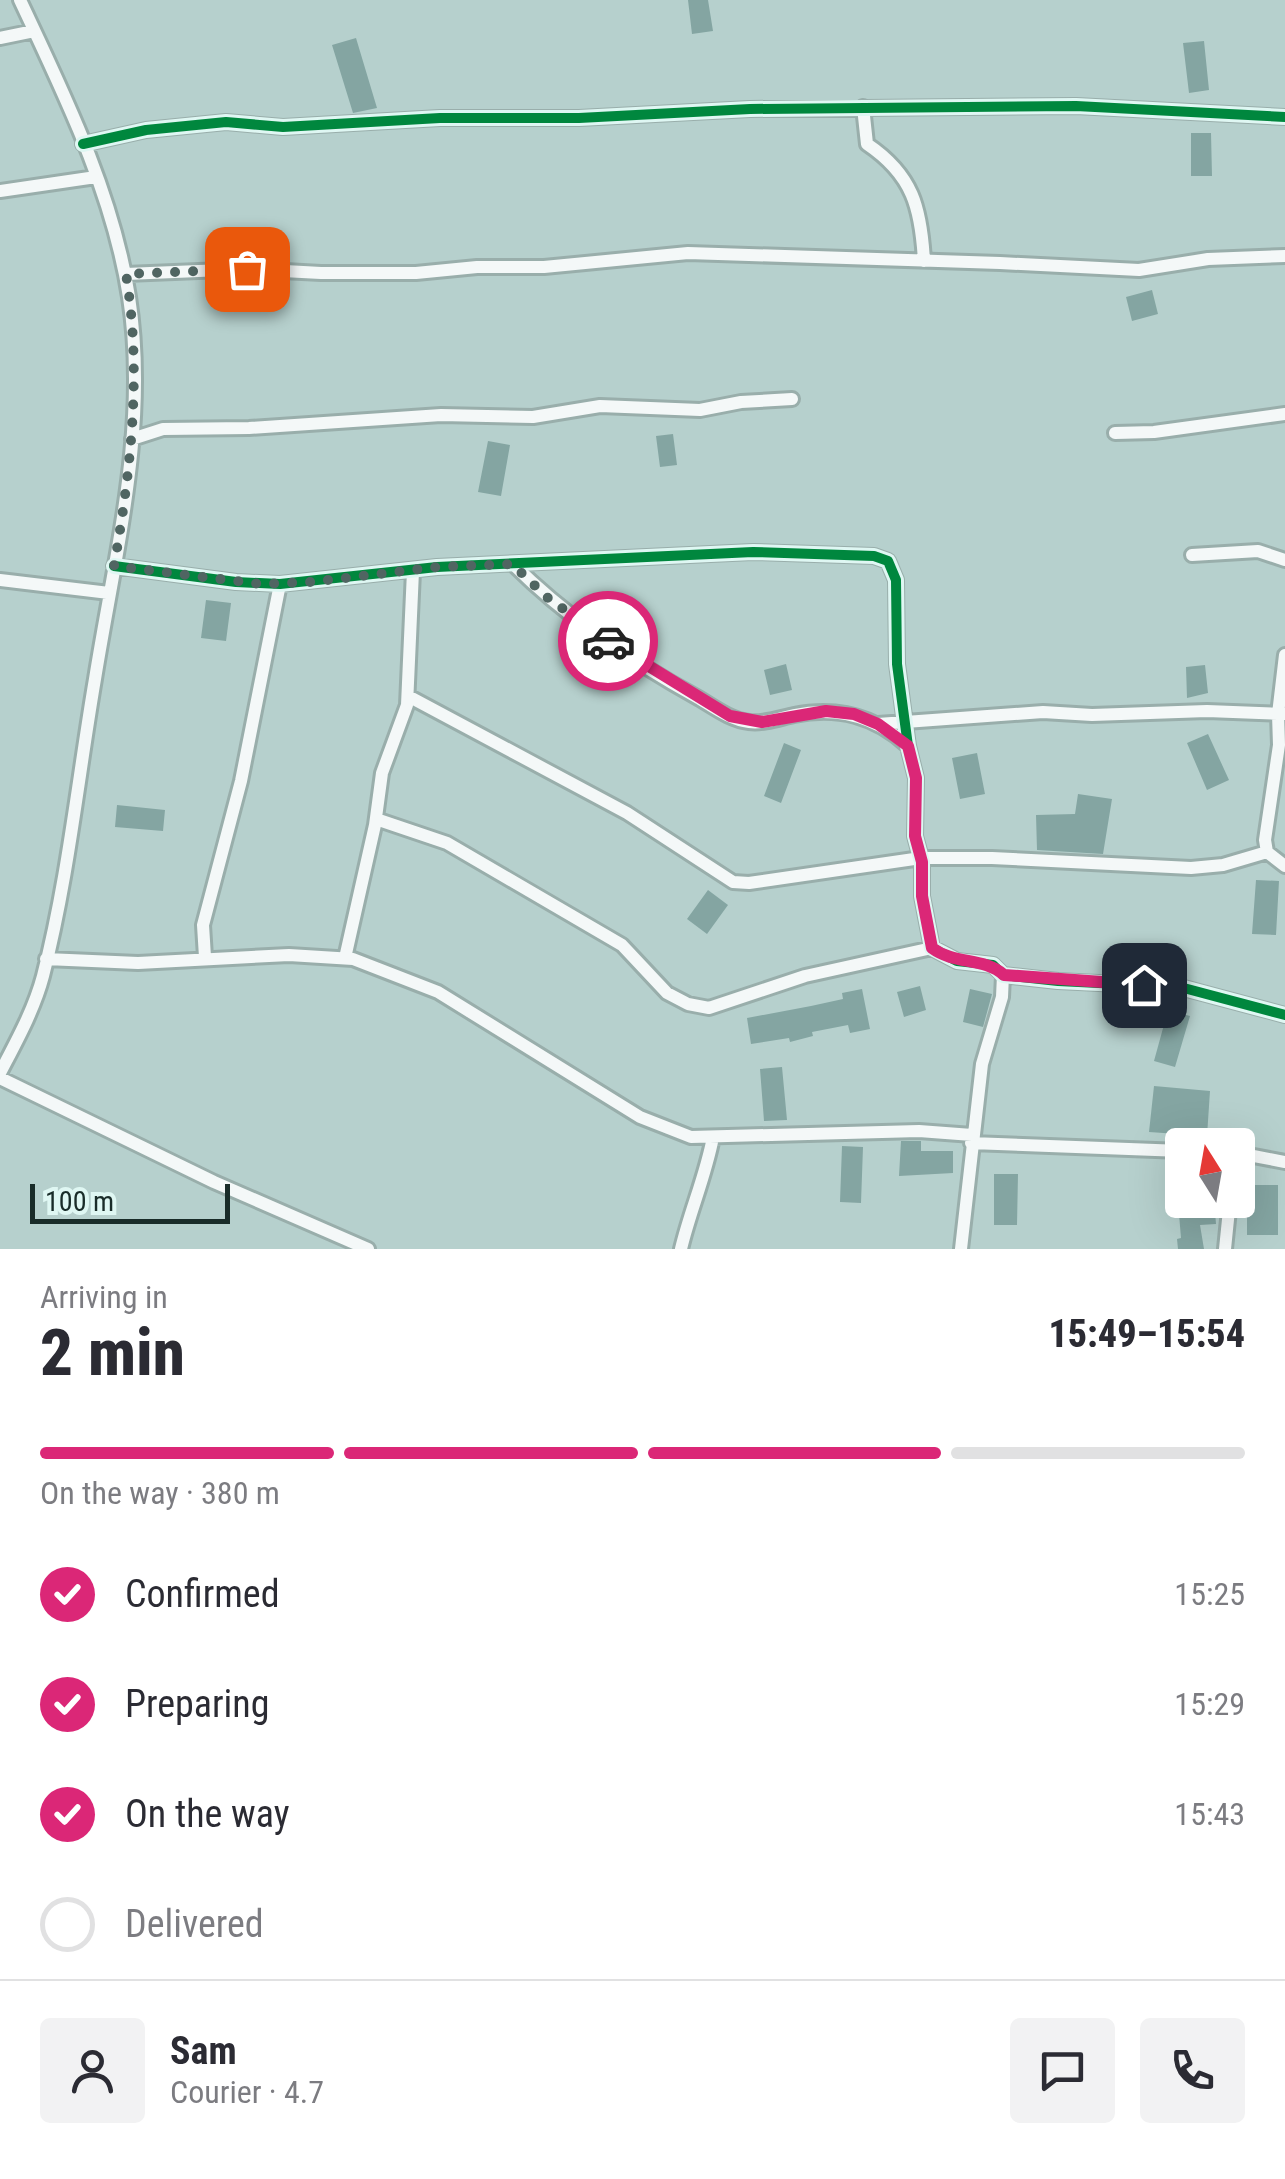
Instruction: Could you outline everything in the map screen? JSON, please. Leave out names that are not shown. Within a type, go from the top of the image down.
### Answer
[{"type":"street","points":[[25,3],[84,144],[126,274],[133,350],[132,439],[128,486],[73,832],[46,959],[28,1015],[0,1076],[214,1182],[368,1249]]},
{"type":"street","points":[[0,38],[34,31]]},
{"type":"street","points":[[84,144],[146,130],[226,122],[283,128],[440,118],[579,118],[863,107],[1076,106],[1285,117]]},
{"type":"street","points":[[863,107],[866,144],[890,162],[919,208],[924,260]]},
{"type":"street","points":[[0,191],[96,177]]},
{"type":"street","points":[[126,274],[247,269],[416,273],[688,254],[1140,270],[1208,258],[1285,256]]},
{"type":"street","points":[[132,439],[163,429],[249,428],[441,415],[533,417],[600,406],[700,410],[741,402],[792,399]]},
{"type":"street","points":[[1116,434],[1285,414]]},
{"type":"street","points":[[1192,556],[1258,551],[1285,560]]},
{"type":"street","points":[[114,566],[280,584],[512,564],[753,552],[874,556],[888,561],[896,580],[897,664],[916,778],[915,836],[932,948]]},
{"type":"street","points":[[512,564],[592,631],[730,716],[762,722],[826,711],[854,714],[878,724],[908,746]]},
{"type":"street","points":[[345,958],[376,819],[382,772],[408,696],[414,571]]},
{"type":"street","points":[[0,580],[109,593]]},
{"type":"street","points":[[204,957],[203,925],[241,781],[280,584]]},
{"type":"street","points":[[1266,852],[1285,655]]},
{"type":"street","points":[[408,696],[627,813],[733,882],[749,884],[921,858],[1191,868],[1266,852]]},
{"type":"street","points":[[878,724],[1043,712],[1092,716],[1207,711],[1282,714]]},
{"type":"street","points":[[376,819],[447,843],[622,945],[654,982],[688,1004],[709,1008],[805,976],[932,948],[957,961],[992,965],[1004,975],[1058,982],[1180,987],[1285,1015]]},
{"type":"street","points":[[1266,852],[1285,866]]},
{"type":"street","points":[[46,959],[138,963],[204,957],[345,958],[438,992],[584,1084],[655,1124],[691,1136],[918,1130],[972,1139],[1165,1150]]},
{"type":"street","points":[[962,1249],[982,1064],[1002,997],[1004,975]]},
{"type":"street","points":[[680,1249],[714,1137]]},
{"type":"street","points":[[1255,1156],[1285,1162]]},
{"type":"street","points":[[1225,1249],[1228,1218]]},
{"type":"building","points":[[688,0],[708,0],[713,31],[692,34]]},
{"type":"building","points":[[356,38],[377,108],[353,113],[332,45]]},
{"type":"building","points":[[1204,41],[1209,90],[1189,93],[1183,43]]},
{"type":"building","points":[[1191,133],[1211,133],[1212,176],[1191,176]]},
{"type":"building","points":[[1152,290],[1158,314],[1132,321],[1126,297]]},
{"type":"building","points":[[673,434],[677,465],[660,467],[656,436]]},
{"type":"building","points":[[488,441],[510,445],[501,496],[478,492]]},
{"type":"building","points":[[206,600],[231,603],[226,641],[201,638]]},
{"type":"building","points":[[786,664],[792,690],[770,695],[764,670]]},
{"type":"building","points":[[1205,665],[1208,693],[1187,698],[1186,667]]},
{"type":"building","points":[[1208,734],[1229,780],[1207,790],[1187,743]]},
{"type":"building","points":[[784,743],[801,750],[781,803],[764,796]]},
{"type":"building","points":[[977,753],[985,794],[960,799],[952,758]]},
{"type":"building","points":[[1078,794],[1112,799],[1103,854],[1037,850],[1036,815],[1075,814]]},
{"type":"building","points":[[117,805],[165,810],[163,831],[115,827]]},
{"type":"building","points":[[1256,880],[1279,881],[1276,935],[1252,934]]},
{"type":"building","points":[[708,890],[728,905],[707,934],[687,919]]},
{"type":"building","points":[[920,986],[926,1010],[904,1017],[897,992]]},
{"type":"building","points":[[862,989],[870,1029],[850,1033],[848,1025],[812,1032],[813,1036],[790,1042],[789,1038],[751,1044],[747,1018],[843,999],[842,993]]},
{"type":"building","points":[[970,989],[992,994],[983,1027],[963,1022]]},
{"type":"building","points":[[1168,1010],[1190,1016],[1175,1067],[1154,1061]]},
{"type":"building","points":[[782,1067],[787,1120],[764,1121],[760,1069]]},
{"type":"building","points":[[1154,1086],[1210,1091],[1208,1128],[1149,1132]]},
{"type":"building","points":[[901,1141],[921,1141],[921,1151],[953,1151],[953,1173],[899,1176]]},
{"type":"building","points":[[842,1146],[863,1147],[861,1203],[840,1202]]},
{"type":"building","points":[[994,1174],[1018,1174],[1017,1225],[994,1225]]},
{"type":"building","points":[[1255,1185],[1278,1185],[1278,1235],[1247,1235],[1247,1218],[1255,1218]]},
{"type":"building","points":[[1179,1218],[1216,1218],[1216,1224],[1200,1225],[1204,1249],[1178,1249],[1177,1239],[1181,1238]]},
{"type":"cycle path","points":[[83,144],[146,130],[226,122],[283,127],[750,109],[1076,106],[1285,117]]},
{"type":"cycle path","points":[[114,566],[280,584],[437,567],[753,552],[874,556],[888,561],[896,580],[897,664],[916,778],[915,836],[922,862],[922,896],[932,948],[957,961],[993,965],[1003,975],[1180,987],[1285,1015]]},
{"type":"way so far","points":[[247,269],[126,274],[134,415],[128,486],[114,566],[260,584],[512,564],[548,598],[608,641]]},
{"type":"route","points":[[608,641],[730,716],[762,722],[826,711],[854,714],[895,734],[908,746],[916,778],[915,836],[922,862],[926,926],[932,948],[944,956],[992,965],[1004,975],[1058,982],[1144,985]]}]
